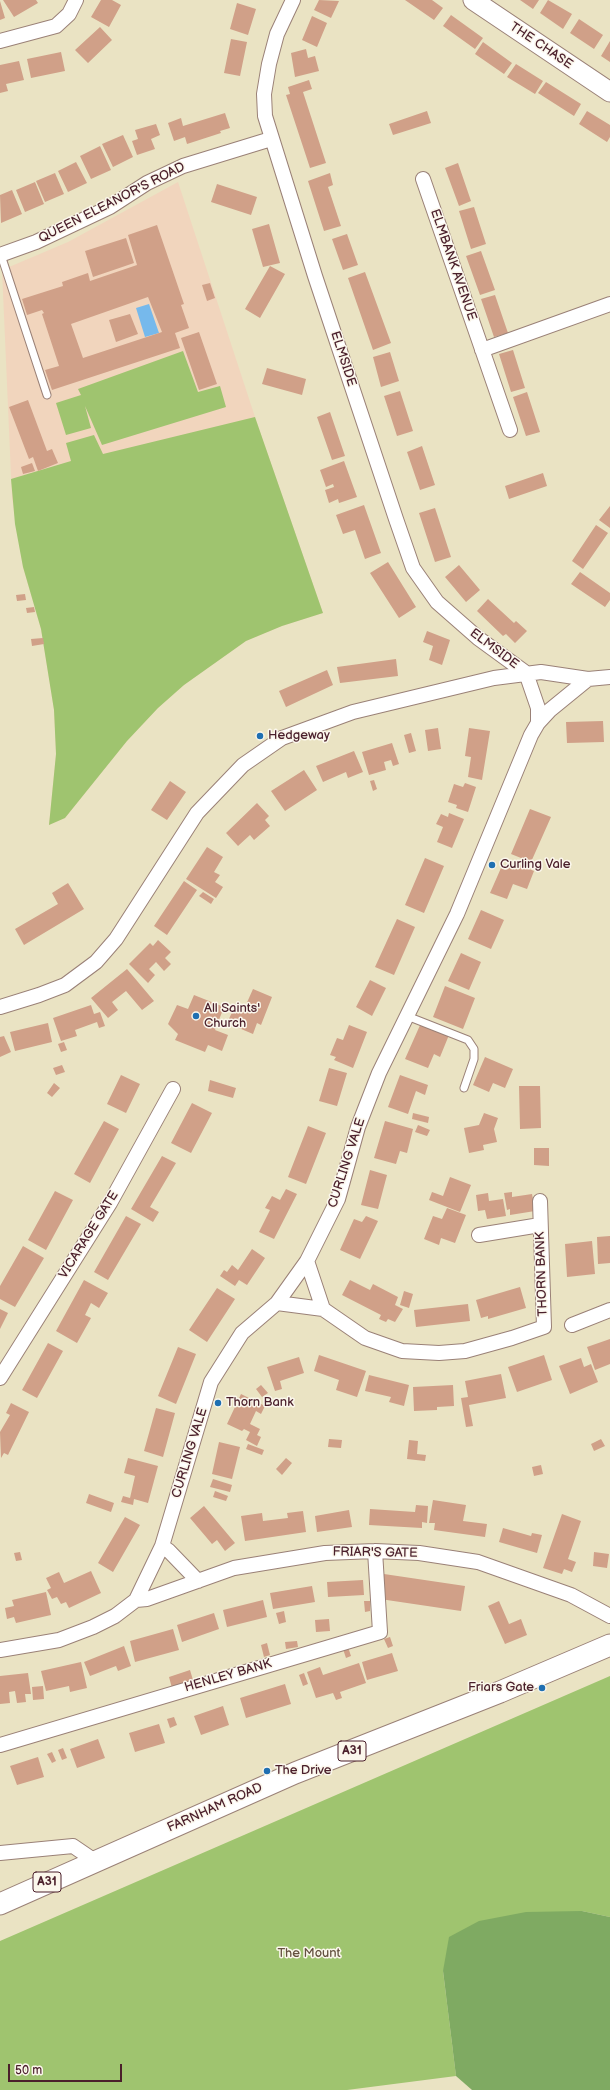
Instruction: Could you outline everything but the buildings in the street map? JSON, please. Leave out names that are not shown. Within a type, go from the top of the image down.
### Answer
[{"type":"main road","name":"FARNHAM ROAD","points":[[0,1904],[295,1773],[500,1692],[610,1645]]},
{"type":"street","points":[[0,41],[56,26],[69,14],[76,0]]},
{"type":"street","name":"ELMSIDE","points":[[293,0],[277,34],[269,64],[264,94],[265,116],[413,568],[437,602],[478,638],[526,673]]},
{"type":"street","name":"THE CHASE","points":[[473,0],[610,92]]},
{"type":"street","name":"QUEEN ELEANOR'S ROAD","points":[[0,255],[36,242],[110,207],[147,182],[183,166],[272,140]]},
{"type":"street","name":"ELMBANK AVENUE","points":[[423,180],[510,430]]},
{"type":"street","points":[[482,350],[610,304]]},
{"type":"street","points":[[0,1007],[38,995],[65,984],[96,962],[116,939],[197,813],[243,765],[282,738],[354,712],[459,685],[526,673],[541,672],[588,679],[610,677]]},
{"type":"street","points":[[526,673],[538,708],[538,723]]},
{"type":"street","name":"CURLING VALE","points":[[0,1650],[15,1649],[58,1640],[93,1627],[115,1616],[136,1600],[162,1546],[211,1382],[242,1333],[277,1303],[307,1261],[338,1199],[358,1127],[379,1073],[457,914],[526,747],[538,723],[561,700],[588,679]]},
{"type":"street","name":"VICARAGE GATE","points":[[0,1378],[110,1203],[173,1089]]},
{"type":"street","name":"THORN BANK","points":[[277,1303],[322,1309],[365,1338],[402,1351],[440,1353],[465,1351],[512,1338],[544,1326],[540,1202]]},
{"type":"street","name":"THORN BANK","points":[[479,1235],[540,1224]]},
{"type":"street","points":[[307,1261],[322,1309]]},
{"type":"street","points":[[572,1325],[610,1310]]},
{"type":"street","points":[[162,1546],[170,1551],[198,1581]]},
{"type":"street","name":"FRIAR'S GATE","points":[[136,1600],[147,1599],[234,1568],[325,1553],[375,1551],[419,1553],[478,1562],[571,1595],[610,1616]]},
{"type":"street","name":"HENLEY BANK","points":[[0,1745],[380,1632],[375,1551]]},
{"type":"street","points":[[0,1853],[73,1846],[95,1861]]},
{"type":"lane","points":[[0,255],[47,395]]},
{"type":"lane","points":[[407,1016],[468,1040],[474,1049],[474,1059],[464,1088]]},
{"type":"shaded area","points":[[178,182],[255,417],[323,613],[282,626],[246,641],[184,685],[158,708],[127,741],[65,818],[49,825],[56,754],[54,710],[41,629],[23,567],[12,498],[2,270],[68,242]]},
{"type":"green space","points":[[183,351],[198,392],[220,386],[226,407],[102,445],[85,406],[91,428],[66,435],[56,403],[81,395],[78,389]]},
{"type":"green space","points":[[255,417],[323,613],[282,626],[246,641],[184,685],[158,708],[127,741],[65,818],[49,825],[56,754],[54,710],[41,629],[23,567],[15,524],[11,479],[71,461],[66,443],[94,435],[103,454]]},
{"type":"green space","name":"The Mount","points":[[610,1676],[610,1917],[582,1911],[443,1971],[456,2076],[347,2090],[0,2090],[0,1941]]},
{"type":"green space","points":[[582,1911],[610,1917],[610,2090],[472,2090],[456,2076],[443,1971],[449,1937],[479,1921],[526,1912]]},
{"type":"water","points":[[149,304],[159,333],[145,337],[136,308]]},
{"type":"place","name":"Hedgeway","points":[[260,736]]},
{"type":"place","name":"Curling Vale","points":[[492,865]]},
{"type":"place","name":"All Saints' Church","points":[[196,1016]]},
{"type":"place","name":"Thorn Bank","points":[[218,1403]]},
{"type":"place","name":"Friars Gate","points":[[542,1688]]},
{"type":"place","name":"The Drive","points":[[267,1771]]}]
